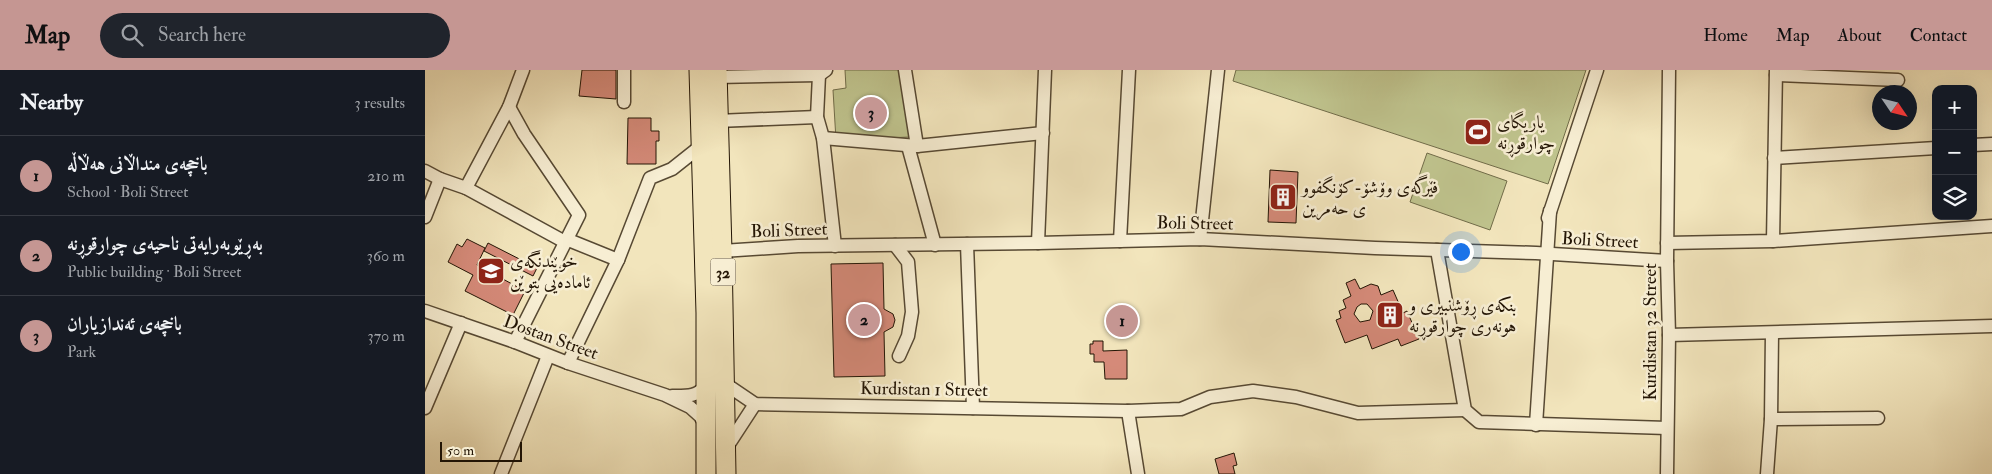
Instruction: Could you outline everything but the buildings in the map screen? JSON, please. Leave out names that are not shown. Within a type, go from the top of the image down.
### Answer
[{"type":"highway","name":"32","points":[[699,70],[701,146],[716,245]]},
{"type":"highway","name":"32","points":[[717,73],[715,384],[725,450],[726,474]]},
{"type":"highway","name":"32","points":[[707,474],[707,428],[715,384]]},
{"type":"street","points":[[466,188],[509,107],[523,70]]},
{"type":"street","points":[[624,70],[624,102]]},
{"type":"street","points":[[905,70],[913,146],[935,245]]},
{"type":"street","points":[[1038,243],[1045,70]]},
{"type":"street","points":[[1120,241],[1129,70]]},
{"type":"street","points":[[1200,239],[1218,70]]},
{"type":"street","points":[[1536,425],[1541,254],[1550,211],[1597,70]]},
{"type":"street","name":"Kurdistan 32 Street","points":[[1667,474],[1669,70]]},
{"type":"street","points":[[717,73],[823,72],[817,118],[823,138],[835,246]]},
{"type":"street","points":[[1773,241],[1776,72],[1898,80]]},
{"type":"street","points":[[509,107],[524,134],[579,214],[515,342]]},
{"type":"street","points":[[717,121],[817,118]]},
{"type":"street","points":[[823,138],[913,146],[1043,133]]},
{"type":"street","points":[[1977,145],[1992,144]]},
{"type":"street","points":[[568,363],[618,260],[650,178],[672,169],[701,146]]},
{"type":"street","points":[[1775,158],[1932,148]]},
{"type":"street","points":[[425,171],[440,180],[466,188],[566,240],[618,260]]},
{"type":"street","points":[[425,217],[440,180]]},
{"type":"street","points":[[1667,243],[1773,241],[1992,226]]},
{"type":"street","name":"Boli Street","points":[[716,245],[935,245],[1200,239],[1667,261]]},
{"type":"street","points":[[967,244],[973,408]]},
{"type":"street","points":[[895,245],[908,262],[912,312],[908,336],[899,356]]},
{"type":"street","points":[[1437,250],[1465,410],[1479,422],[1667,428]]},
{"type":"street","name":"Dostan Street","points":[[425,311],[515,342],[548,356],[665,395],[691,407],[700,416],[707,428]]},
{"type":"street","points":[[425,408],[461,323]]},
{"type":"street","points":[[1669,335],[1992,326]]},
{"type":"street","points":[[1767,474],[1771,419],[1772,333]]},
{"type":"street","points":[[501,474],[548,356]]},
{"type":"street","points":[[715,384],[755,404],[725,450]]},
{"type":"street","name":"Dostan Street","points":[[665,395],[693,396],[715,384]]},
{"type":"street","name":"Kurdistan 1 Street","points":[[755,404],[1129,411],[1181,409],[1210,397],[1253,391],[1296,398],[1358,413],[1465,410]]},
{"type":"street","points":[[1129,411],[1138,474]]},
{"type":"street","points":[[1771,419],[1878,418]]},
{"type":"green space","points":[[845,70],[905,70],[910,137],[836,140],[833,90],[846,88]]},
{"type":"green space","name":"یاریگای چوارقوڕنە","points":[[1236,70],[1586,70],[1548,184],[1233,81]]},
{"type":"green space","points":[[1427,153],[1507,181],[1490,230],[1410,202]]},
{"type":"place","name":"باخچەی ئەندازیاران","points":[[871,113]]},
{"type":"place","name":"یاریگای چوارقوڕنە","points":[[1478,132]]},
{"type":"place","name":"فێرگەی وۆشۆ-کۆنگفوو ی حەمرین","points":[[1283,197]]},
{"type":"place","name":"خوێندنگەی ئامادەیی بتوێن","points":[[491,271]]},
{"type":"place","name":"بنکەی ڕۆشنبیری و هونەری چوارقوڕنە","points":[[1390,315]]},
{"type":"place","name":"بەڕێوبەرایەتی ناحیەی چوارقوڕنە","points":[[864,320]]},
{"type":"place","name":"باخچەی منداڵانی هەڵاڵە","points":[[1122,321]]}]
